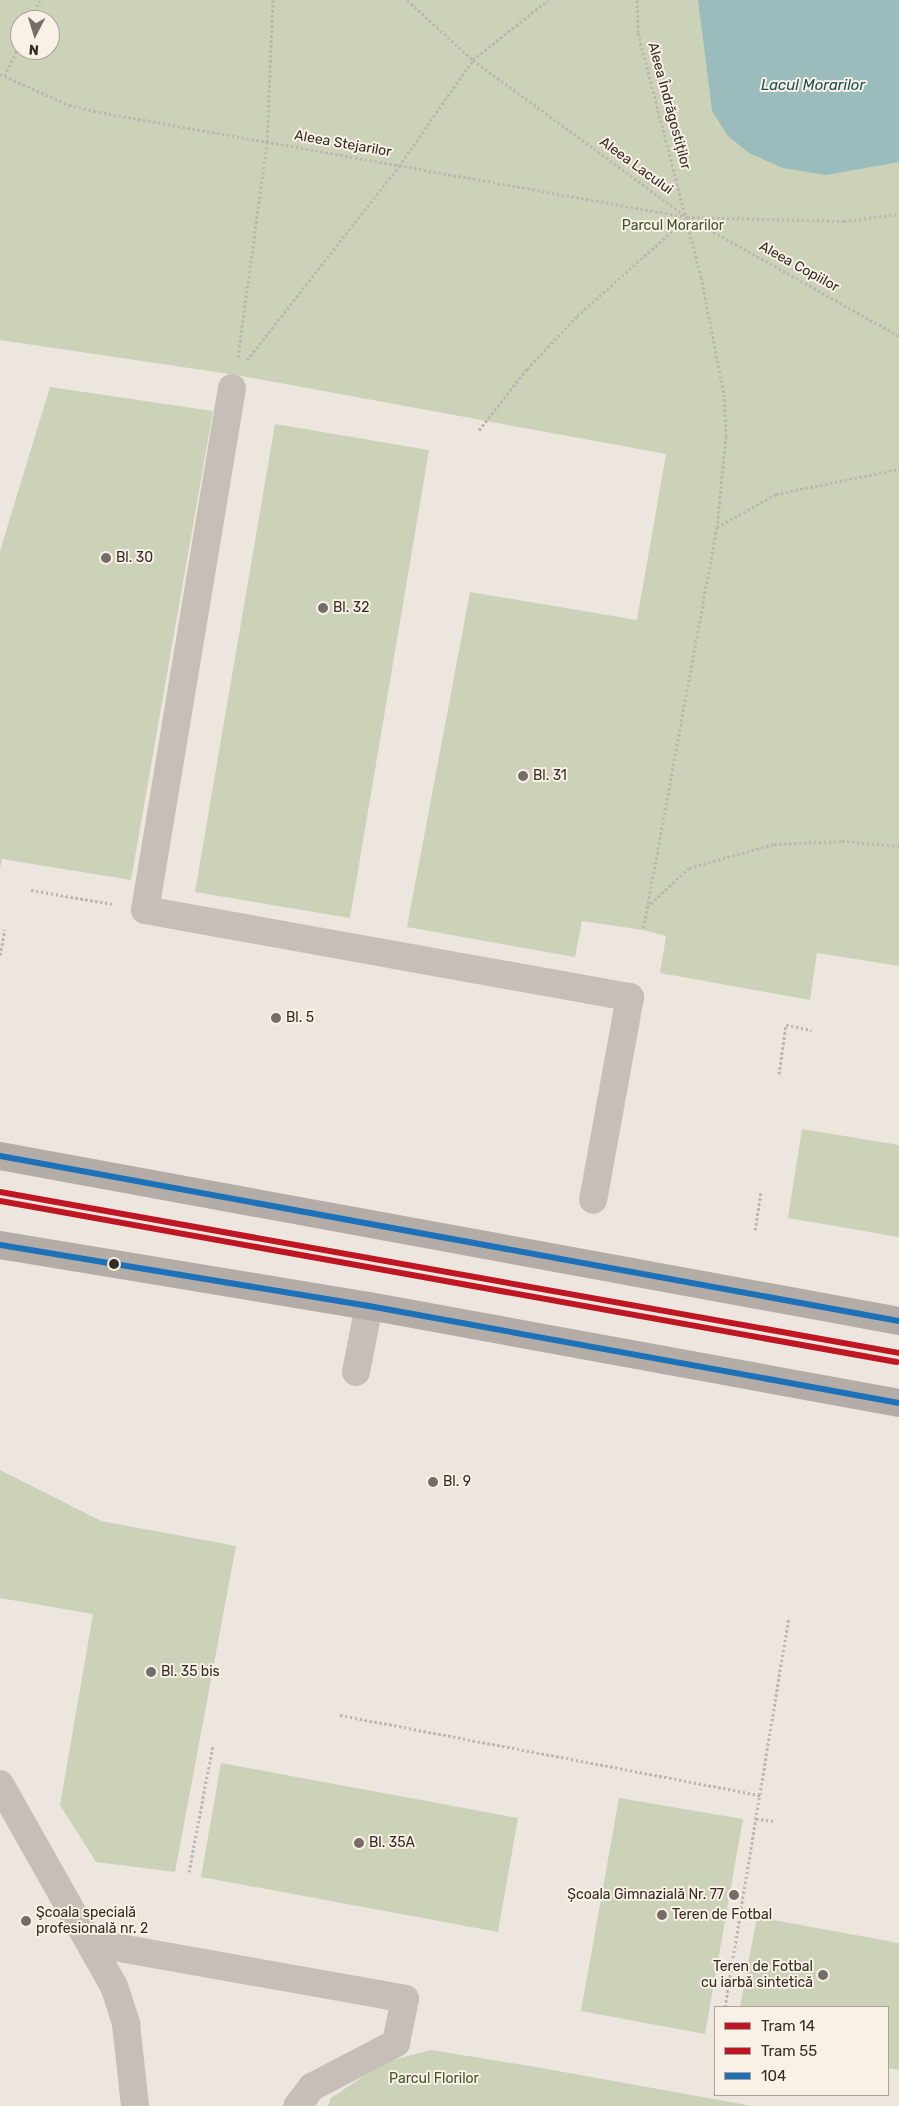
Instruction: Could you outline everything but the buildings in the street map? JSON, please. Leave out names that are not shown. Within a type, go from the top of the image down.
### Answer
[{"type":"main road","points":[[0,1156],[899,1321]]},
{"type":"main road","points":[[0,1244],[369,1306],[899,1403]]},
{"type":"street","points":[[234,381],[145,910],[630,998],[593,1200]]},
{"type":"street","points":[[356,1372],[369,1306]]},
{"type":"street","points":[[0,1784],[114,1986],[126,2024],[135,2106]]},
{"type":"street","points":[[92,1944],[406,1999],[396,2043],[312,2087],[297,2106]]},
{"type":"path","points":[[234,381],[267,142],[273,0]]},
{"type":"path","name":"Aleea Lacului","points":[[408,0],[473,60],[687,217]]},
{"type":"path","points":[[234,381],[400,166],[473,60],[548,0]]},
{"type":"path","name":"Aleea Îndrăgostiților","points":[[637,0],[638,33],[687,217],[724,394],[725,473],[717,527],[643,930]]},
{"type":"path","points":[[4,76],[12,60]]},
{"type":"path","name":"Aleea Stejarilor","points":[[0,74],[69,105],[687,217]]},
{"type":"path","points":[[479,430],[527,369],[577,316],[687,217],[844,221],[899,214]]},
{"type":"path","name":"Aleea Copiilor","points":[[687,217],[899,336]]},
{"type":"path","points":[[717,527],[776,494],[899,469]]},
{"type":"path","points":[[647,908],[689,868],[774,844],[842,841],[899,846]]},
{"type":"path","points":[[31,890],[145,910]]},
{"type":"path","points":[[0,956],[5,929]]},
{"type":"path","points":[[779,1074],[786,1025],[812,1030]]},
{"type":"path","points":[[755,1230],[761,1191]]},
{"type":"path","points":[[725,2006],[788,1617]]},
{"type":"path","points":[[340,1715],[760,1795]]},
{"type":"path","points":[[189,1872],[212,1745]]},
{"type":"path","points":[[756,1819],[774,1821]]},
{"type":"green space","name":"Parcul Morarilor","points":[[0,0],[899,0],[899,966],[817,953],[810,1000],[660,973],[666,936],[643,930],[582,921],[575,957],[407,927],[470,592],[637,620],[666,454],[236,375],[0,340]]},
{"type":"green space","points":[[50,387],[213,411],[131,880],[2,859],[0,868],[0,551]]},
{"type":"green space","points":[[275,424],[429,450],[350,918],[195,892]]},
{"type":"green space","points":[[802,1129],[899,1145],[899,1237],[788,1218]]},
{"type":"green space","points":[[0,1470],[101,1521],[236,1546],[175,1872],[96,1862],[60,1805],[93,1614],[0,1598]]},
{"type":"green space","name":"Bl. 35A","points":[[221,1763],[518,1818],[498,1932],[201,1877]]},
{"type":"green space","name":"Teren de Fotbal","points":[[619,1798],[743,1819],[705,2034],[581,2011]]},
{"type":"green space","name":"Teren de Fotbal cu iarbă sintetică","points":[[757,1917],[899,1943],[899,2070],[889,2068],[889,2006],[740,2006]]},
{"type":"green space","name":"Parcul Florilor","points":[[431,2050],[752,2106],[328,2106],[331,2098],[385,2062]]},
{"type":"water","name":"Lacul Morarilor","points":[[698,0],[899,0],[899,162],[826,175],[783,168],[749,153],[728,136],[712,111]]},
{"type":"tram line","name":"14","points":[[0,1192],[899,1353]]},
{"type":"tram line","name":"55","points":[[0,1201],[897,1362]]},
{"type":"transit line","name":"104","points":[[0,1156],[899,1321]]},
{"type":"transit line","name":"104","points":[[0,1245],[369,1306],[899,1403]]},
{"type":"place","name":"Bl. 30","points":[[106,558]]},
{"type":"place","name":"Bl. 32","points":[[323,608]]},
{"type":"place","name":"Bl. 31","points":[[523,776]]},
{"type":"place","name":"Bl. 5","points":[[276,1018]]},
{"type":"place","name":"Bl. 9","points":[[433,1482]]},
{"type":"place","name":"Bl. 35 bis","points":[[151,1672]]},
{"type":"place","name":"Bl. 35A","points":[[359,1843]]},
{"type":"place","name":"Școala Gimnazială Nr. 77","points":[[734,1895]]},
{"type":"place","name":"Teren de Fotbal","points":[[662,1915]]},
{"type":"place","name":"Şcoala specială profesională nr. 2","points":[[26,1921]]},
{"type":"place","name":"Teren de Fotbal cu iarbă sintetică","points":[[823,1975]]}]
